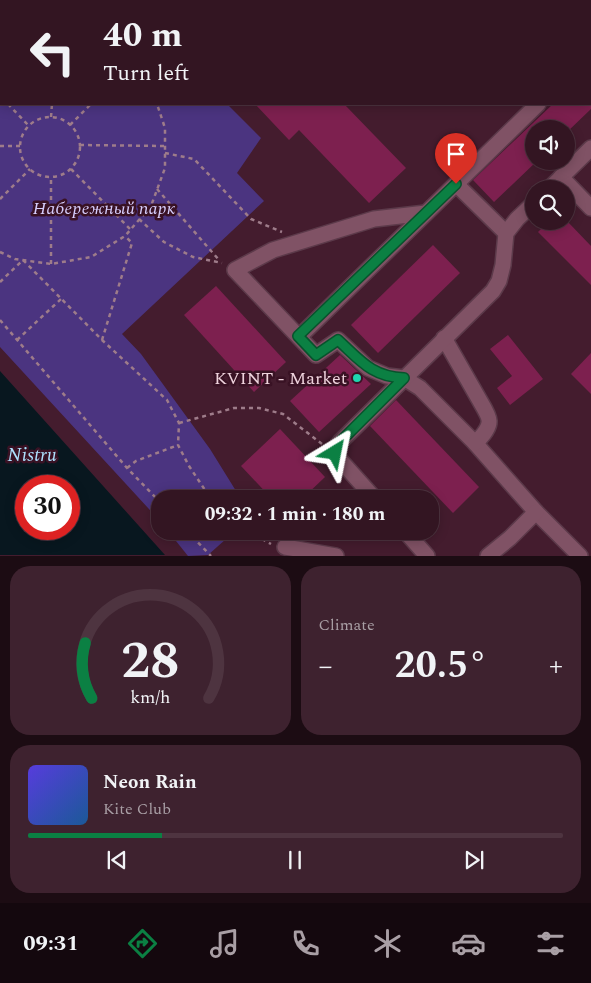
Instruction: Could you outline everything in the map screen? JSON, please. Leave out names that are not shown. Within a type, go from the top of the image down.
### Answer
[{"type":"street","points":[[298,336],[537,105]]},
{"type":"street","points":[[558,180],[591,148]]},
{"type":"street","points":[[561,177],[591,208]]},
{"type":"street","points":[[456,184],[506,233]]},
{"type":"street","points":[[367,490],[340,460],[335,453],[336,448],[493,291],[499,281],[503,266],[506,233],[525,211]]},
{"type":"street","points":[[426,213],[374,219],[273,250],[235,270],[316,355],[338,340],[368,368],[387,376],[404,378],[420,388],[474,443],[536,512],[580,556]]},
{"type":"street","points":[[444,338],[489,419],[487,428],[474,443]]},
{"type":"street","points":[[488,556],[510,538],[536,512]]},
{"type":"street","points":[[413,540],[427,556]]},
{"type":"street","points":[[285,547],[336,556]]},
{"type":"path","points":[[9,105],[29,126]]},
{"type":"path","points":[[51,117],[52,105]]},
{"type":"path","points":[[70,125],[91,105]]},
{"type":"path","points":[[0,252],[15,259],[51,264],[91,257],[125,236],[151,206],[165,168],[165,128],[157,105]]},
{"type":"path","points":[[51,117],[62,119],[76,132],[80,142],[80,153],[71,168],[60,175],[51,177],[41,176],[30,169],[21,156],[20,146],[26,129],[33,122],[51,117]]},
{"type":"path","points":[[80,145],[165,146]]},
{"type":"path","points":[[0,146],[20,146]]},
{"type":"path","points":[[165,153],[194,159],[251,219],[286,233],[300,242]]},
{"type":"path","points":[[71,168],[131,230]]},
{"type":"path","points":[[0,199],[30,169]]},
{"type":"path","points":[[51,177],[51,264]]},
{"type":"path","points":[[157,189],[220,262]]},
{"type":"path","points":[[139,220],[164,242],[192,257],[220,262],[235,270]]},
{"type":"path","points":[[102,340],[132,243],[125,236]]},
{"type":"path","points":[[0,282],[23,260]]},
{"type":"path","points":[[23,260],[102,340],[168,400],[180,423],[178,445],[189,466],[206,490]]},
{"type":"path","points":[[17,340],[61,299]]},
{"type":"path","points":[[0,320],[127,468],[151,493]]},
{"type":"path","points":[[180,423],[234,408],[259,408],[283,414],[335,453]]},
{"type":"path","points":[[127,468],[136,461],[178,445]]},
{"type":"path","points":[[196,540],[210,556]]},
{"type":"path","points":[[263,540],[269,544],[285,547]]},
{"type":"green space","name":"Набережный парк","points":[[0,105],[228,105],[261,138],[237,173],[264,201],[122,334],[141,354],[210,449],[235,490],[151,490],[151,511],[0,347]]},
{"type":"green space","points":[[175,540],[225,540],[208,555],[188,556]]},
{"type":"water","name":"Nistru","points":[[0,371],[151,540],[165,555],[0,555]]},
{"type":"building","points":[[256,105],[345,105],[406,168],[369,203],[299,130],[289,140]]},
{"type":"building","points":[[552,105],[591,105],[591,109],[575,124],[575,120],[536,120]]},
{"type":"building","points":[[525,131],[525,170],[528,170],[494,202],[473,180]]},
{"type":"building","points":[[575,229],[591,246],[591,285],[538,232],[540,230]]},
{"type":"building","points":[[433,245],[460,273],[378,353],[351,325]]},
{"type":"building","points":[[216,286],[286,362],[254,392],[184,315]]},
{"type":"building","points":[[508,335],[543,379],[510,405],[497,388],[512,376],[490,349]]},
{"type":"building","points":[[591,353],[591,394],[571,374]]},
{"type":"building","points":[[340,355],[371,384],[319,432],[290,401]]},
{"type":"building","points":[[396,400],[479,487],[453,513],[439,498],[439,490],[431,490],[370,426]]},
{"type":"building","points":[[280,429],[325,477],[311,490],[264,490],[241,466]]},
{"type":"place","name":"KVINT - Market","points":[[357,378]]},
{"type":"route","points":[[335,453],[340,442],[404,378],[387,376],[368,368],[338,340],[316,355],[298,336],[456,184]]}]
